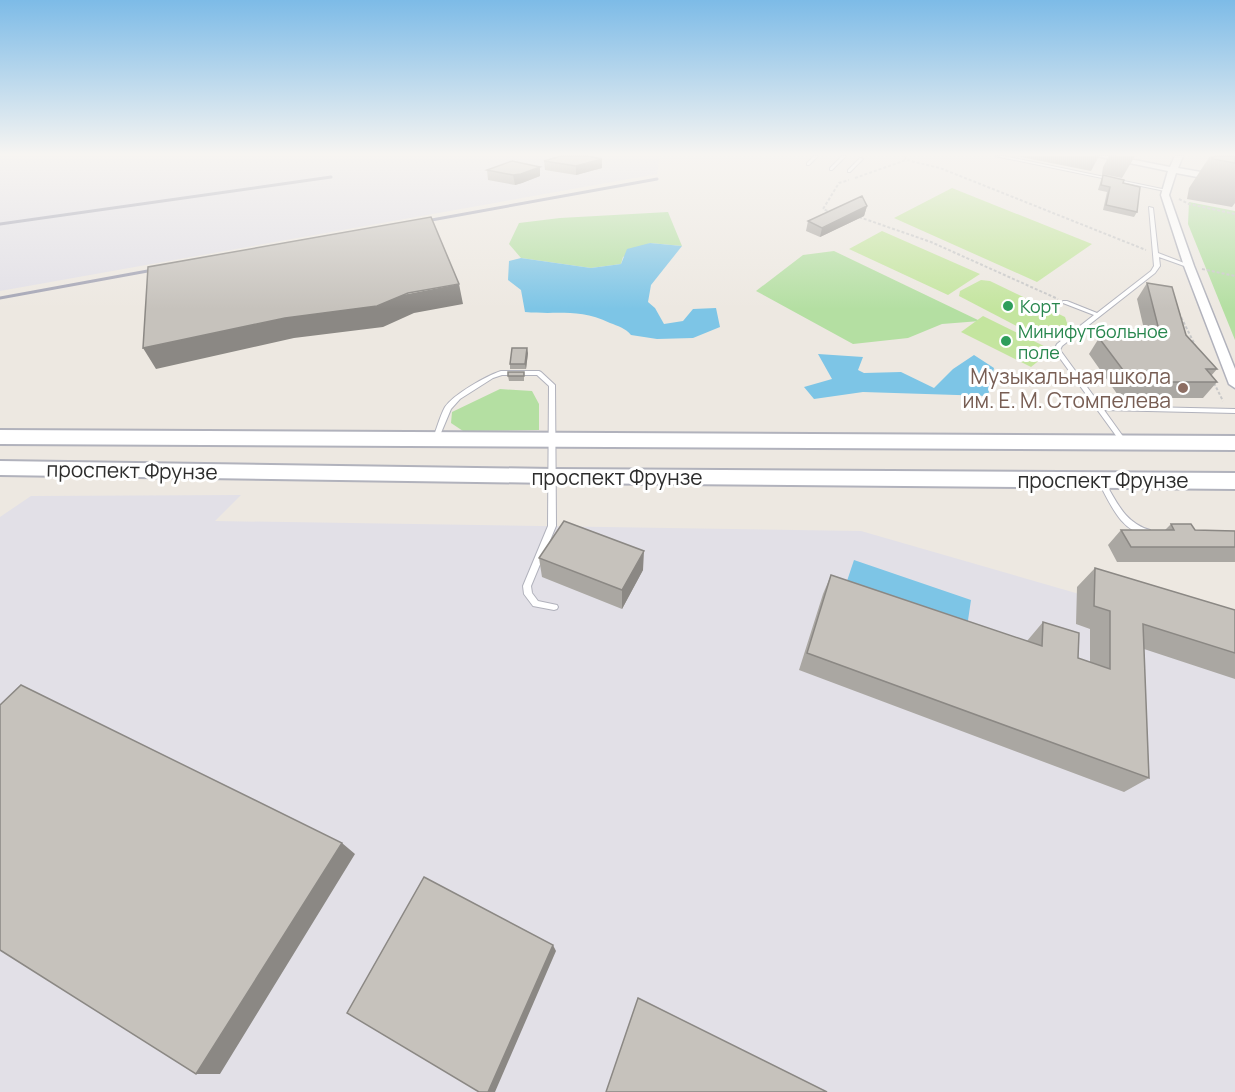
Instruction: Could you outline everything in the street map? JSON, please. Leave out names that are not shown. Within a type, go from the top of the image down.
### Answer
[{"type":"main road","name":"проспект Фрунзе","points":[[0,438],[553,438],[1235,443]]},
{"type":"main road","name":"проспект Фрунзе","points":[[0,468],[554,476],[1235,481]]},
{"type":"street","points":[[1171,207],[1189,266],[1235,384]]},
{"type":"lane","points":[[1124,442],[1057,350],[1059,345],[1096,314],[1153,272],[1156,266],[1151,208]]},
{"type":"lane","points":[[1155,254],[1189,266]]},
{"type":"lane","points":[[1065,302],[1096,314]]},
{"type":"lane","points":[[436,438],[448,408],[458,398],[491,377],[501,373],[539,373],[552,385],[554,476],[552,526],[527,586],[528,594],[536,604],[554,607]]},
{"type":"lane","points":[[1099,408],[1231,411]]},
{"type":"lane","points":[[1100,480],[1129,524],[1140,532],[1152,532]]},
{"type":"path","points":[[824,207],[823,209],[831,213],[841,214]]},
{"type":"path","points":[[1042,207],[1155,254]]},
{"type":"path","points":[[1203,207],[1235,214]]},
{"type":"path","points":[[850,215],[881,223],[931,242],[1065,302]]},
{"type":"path","points":[[1189,266],[1235,276]]},
{"type":"path","points":[[1175,305],[1196,347]]},
{"type":"path","points":[[1212,379],[1231,411]]},
{"type":"shaded area","points":[[0,207],[472,207],[0,291]]},
{"type":"shaded area","points":[[241,495],[215,521],[861,531],[1235,639],[1235,1092],[0,1092],[0,517],[31,496]]},
{"type":"green space","points":[[915,207],[999,207],[1092,244],[1037,282],[894,218]]},
{"type":"green space","points":[[1189,207],[1214,207],[1235,211],[1235,340],[1188,224]]},
{"type":"green space","points":[[668,212],[682,246],[650,243],[623,257],[621,264],[591,268],[521,258],[509,244],[519,223],[560,218]]},
{"type":"green space","points":[[882,231],[980,274],[948,295],[849,249]]},
{"type":"green space","points":[[834,251],[980,321],[942,324],[908,338],[853,344],[756,291],[803,255]]},
{"type":"green space","name":"Корт","points":[[981,280],[990,281],[1065,317],[1068,326],[1053,337],[1036,336],[959,296],[960,291]]},
{"type":"green space","name":"Минифутбольное поле","points":[[983,316],[1052,350],[1031,367],[961,332]]},
{"type":"green space","points":[[500,389],[532,391],[539,404],[539,430],[463,431],[451,423],[452,412]]},
{"type":"water","points":[[650,243],[682,246],[651,285],[648,302],[655,308],[664,324],[683,321],[693,309],[716,308],[720,327],[693,338],[657,339],[631,335],[619,326],[588,315],[525,312],[521,290],[508,280],[509,261],[521,258],[591,268],[621,264],[627,249]]},
{"type":"water","points":[[818,354],[863,357],[858,370],[864,373],[901,372],[934,388],[953,369],[974,355],[994,368],[988,396],[863,392],[814,399],[804,387],[832,379]]},
{"type":"water","points":[[854,560],[971,600],[967,627],[846,584]]},
{"type":"building","points":[[838,207],[865,207],[822,228],[808,221]]},
{"type":"building","points":[[1115,207],[1138,207],[1137,212]]},
{"type":"building","points":[[431,217],[459,284],[408,293],[377,306],[285,318],[143,348],[148,267]]},
{"type":"building","points":[[1147,283],[1172,287],[1186,335],[1217,369],[1206,369],[1217,382],[1132,382],[1099,338],[1161,338]]},
{"type":"building","points":[[512,348],[527,348],[525,364],[510,364]]},
{"type":"building","points":[[508,372],[524,372],[524,376],[508,376]]},
{"type":"building","points":[[564,521],[644,551],[622,590],[539,558]]},
{"type":"building","points":[[1171,524],[1191,524],[1195,530],[1235,531],[1235,547],[1131,547],[1121,530],[1174,530]]},
{"type":"building","points":[[1095,568],[1235,610],[1235,653],[1143,624],[1149,778],[807,653],[831,575],[1042,646],[1043,622],[1079,633],[1078,658],[1110,669],[1110,611],[1094,606]]},
{"type":"building","points":[[21,685],[342,843],[196,1074],[0,950],[0,705]]},
{"type":"building","points":[[424,877],[553,945],[488,1092],[479,1092],[347,1013]]},
{"type":"building","points":[[638,998],[827,1092],[606,1092]]},
{"type":"railway","points":[[0,224],[120,207]]},
{"type":"railway","points":[[415,223],[503,207]]},
{"type":"railway","points":[[0,298],[164,268]]},
{"type":"place","name":"Корт","points":[[1008,306]]},
{"type":"place","name":"Минифутбольное поле","points":[[1006,341]]},
{"type":"place","name":"Музыкальная школа им. Е. М. Стомпелева","points":[[1183,388]]}]
